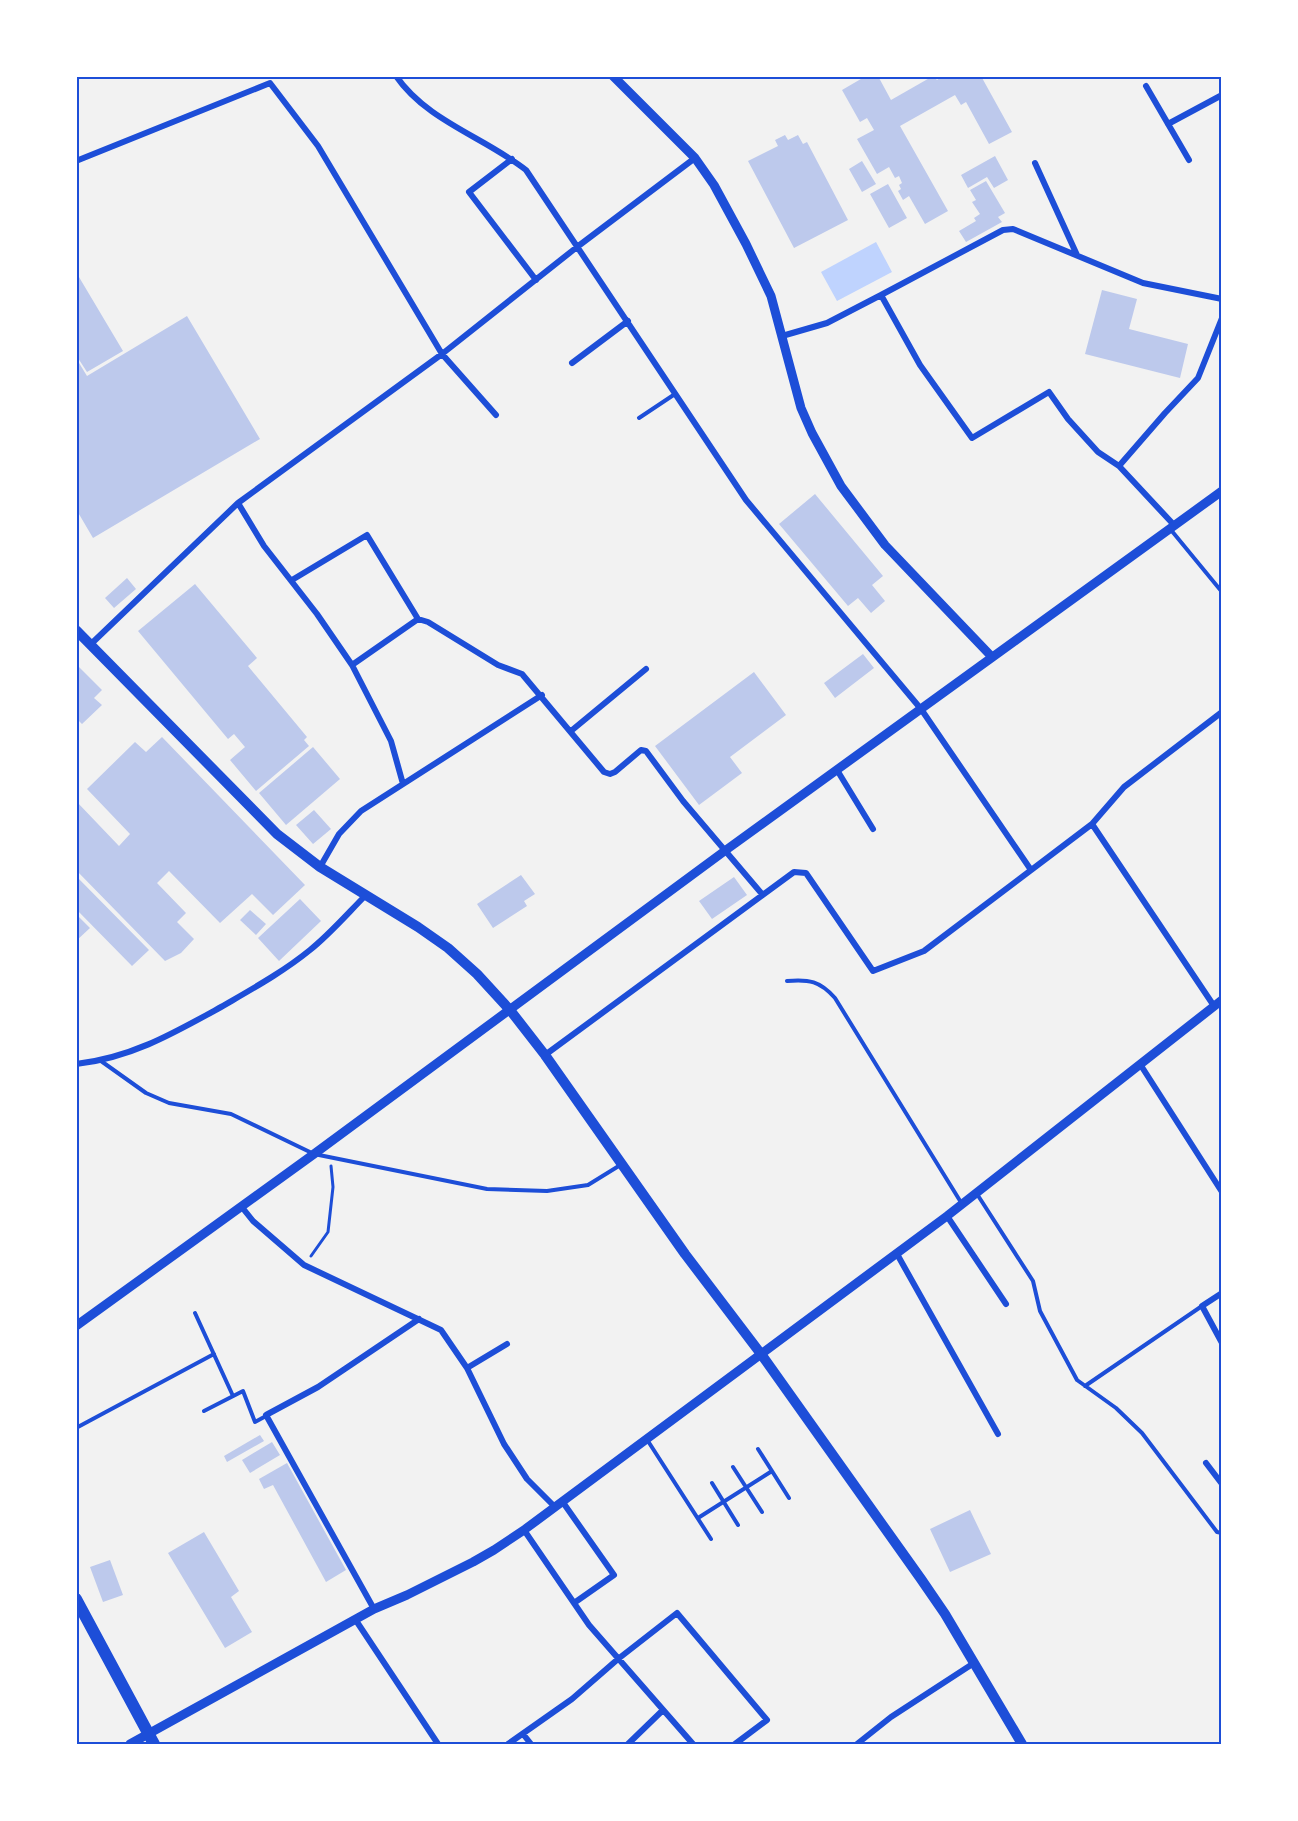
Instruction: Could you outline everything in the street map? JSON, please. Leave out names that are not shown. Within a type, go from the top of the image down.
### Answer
[{"type":"highway","points":[[76,1599],[151,1739]]},
{"type":"main road","points":[[76,630],[277,834],[320,867],[448,948],[477,974],[510,1010],[545,1055],[685,1254],[761,1354],[921,1579],[1022,1744]]},
{"type":"street","points":[[396,76],[419,104],[512,159],[526,170],[746,500],[921,709],[1031,870]]},
{"type":"street","points":[[612,76],[695,158],[714,185],[771,296],[805,417],[841,486],[885,545],[992,657]]},
{"type":"street","points":[[76,161],[270,82],[318,146],[442,354],[496,415]]},
{"type":"street","points":[[1146,86],[1189,160]]},
{"type":"street","points":[[1167,124],[1221,95]]},
{"type":"street","points":[[92,644],[238,503],[442,354],[577,247],[695,158]]},
{"type":"street","points":[[512,159],[469,192],[536,280]]},
{"type":"street","points":[[1035,163],[1077,255]]},
{"type":"street","points":[[782,336],[827,323],[1003,230],[1012,229],[1143,283],[1221,299]]},
{"type":"street","points":[[880,295],[920,366],[972,438],[1049,392],[1068,419],[1098,452],[1119,466],[1172,527]]},
{"type":"street","points":[[1119,466],[1198,378],[1221,318]]},
{"type":"street","points":[[572,363],[628,321]]},
{"type":"street","points":[[76,1326],[1221,491]]},
{"type":"street","points":[[238,503],[264,546],[292,580],[352,665],[391,741],[403,784]]},
{"type":"street","points":[[292,580],[367,536],[418,619],[428,622],[498,665],[522,674],[542,695],[604,772],[610,774],[615,772],[641,750],[646,751],[683,801],[762,894]]},
{"type":"street","points":[[352,665],[418,619]]},
{"type":"street","points":[[571,731],[646,669]]},
{"type":"street","points":[[320,867],[339,834],[361,812],[542,695]]},
{"type":"street","points":[[545,1055],[794,872],[806,873],[873,970],[924,951],[1092,824],[1124,787],[1221,712]]},
{"type":"street","points":[[837,770],[873,829]]},
{"type":"street","points":[[130,1744],[151,1739],[355,1619],[494,1551],[897,1254],[1218,1003],[1092,824]]},
{"type":"street","points":[[76,1064],[127,1054],[177,1031],[264,982],[311,949],[366,895]]},
{"type":"street","points":[[1140,1064],[1221,1192]]},
{"type":"street","points":[[241,1206],[253,1221],[304,1264],[441,1330],[467,1368],[504,1444],[527,1479],[559,1504],[614,1575],[574,1603]]},
{"type":"street","points":[[947,1216],[1006,1304]]},
{"type":"street","points":[[897,1254],[999,1434]]},
{"type":"street","points":[[1221,1293],[1202,1306],[1221,1343]]},
{"type":"street","points":[[374,1609],[266,1415],[318,1387],[419,1319]]},
{"type":"street","points":[[467,1368],[507,1344]]},
{"type":"street","points":[[1206,1463],[1221,1484]]},
{"type":"street","points":[[524,1530],[589,1625],[693,1744]]},
{"type":"street","points":[[508,1744],[572,1699],[677,1613],[767,1720],[735,1744]]},
{"type":"street","points":[[355,1619],[438,1744]]},
{"type":"street","points":[[857,1744],[891,1717],[974,1663]]},
{"type":"street","points":[[632,1743],[662,1711]]},
{"type":"street","points":[[523,1734],[531,1744]]},
{"type":"street","points":[[864,1738],[870,1744]]},
{"type":"lane","points":[[639,418],[675,394]]},
{"type":"lane","points":[[1172,527],[1221,592]]},
{"type":"lane","points":[[787,981],[804,979],[824,985],[835,998],[962,1204]]},
{"type":"lane","points":[[100,1061],[146,1093],[169,1103],[231,1114],[314,1154],[329,1158],[487,1189],[547,1191],[588,1185],[622,1164]]},
{"type":"lane","points":[[976,1194],[1033,1281],[1040,1311],[1077,1380],[1116,1408],[1142,1433],[1216,1532],[1221,1533]]},
{"type":"lane","points":[[1085,1386],[1202,1306]]},
{"type":"lane","points":[[195,1313],[233,1396]]},
{"type":"lane","points":[[76,1428],[214,1354]]},
{"type":"lane","points":[[204,1411],[243,1391],[255,1422],[266,1415]]},
{"type":"lane","points":[[646,1438],[711,1539]]},
{"type":"lane","points":[[758,1449],[789,1498]]},
{"type":"lane","points":[[733,1467],[762,1512]]},
{"type":"lane","points":[[698,1518],[772,1471]]},
{"type":"lane","points":[[712,1483],[738,1525]]},
{"type":"path","points":[[304,1264],[328,1232],[333,1187],[329,1158]]},
{"type":"water","points":[[876,242],[892,272],[837,301],[821,272]]},
{"type":"building","points":[[866,76],[878,76],[891,100],[933,76],[937,80],[943,76],[981,76],[1012,132],[989,144],[966,102],[961,105],[955,95],[900,126],[948,211],[925,224],[909,196],[903,200],[898,191],[902,183],[899,176],[895,178],[889,167],[877,174],[857,139],[874,130],[867,118],[860,122],[842,90]]},
{"type":"building","points":[[785,135],[788,140],[798,135],[803,144],[807,142],[848,220],[794,248],[748,161],[778,146],[775,140]]},
{"type":"building","points":[[995,156],[1008,180],[994,188],[987,177],[968,188],[961,175]]},
{"type":"building","points":[[862,161],[876,184],[862,192],[849,169]]},
{"type":"building","points":[[986,181],[1005,213],[998,217],[1002,222],[966,242],[959,231],[976,221],[974,218],[980,214],[972,202],[976,200],[970,190]]},
{"type":"building","points":[[888,184],[907,218],[889,228],[870,194]]},
{"type":"building","points":[[76,272],[123,351],[87,372],[76,355]]},
{"type":"building","points":[[1102,290],[1137,299],[1129,329],[1188,344],[1180,378],[1085,354]]},
{"type":"building","points":[[187,316],[260,439],[93,538],[76,509],[76,358],[87,376]]},
{"type":"building","points":[[815,494],[883,576],[872,585],[885,601],[871,613],[858,598],[848,606],[779,524]]},
{"type":"building","points":[[127,578],[136,589],[114,608],[105,598]]},
{"type":"building","points":[[195,584],[257,658],[248,666],[307,737],[304,740],[309,746],[256,791],[230,760],[245,747],[234,734],[228,739],[138,631]]},
{"type":"building","points":[[863,654],[874,668],[835,698],[824,683]]},
{"type":"building","points":[[76,664],[102,690],[94,698],[102,705],[82,724],[76,718]]},
{"type":"building","points":[[754,672],[786,715],[730,757],[742,773],[699,805],[655,746]]},
{"type":"building","points":[[162,737],[305,885],[273,915],[252,894],[220,923],[169,871],[157,883],[186,913],[177,922],[194,939],[181,953],[165,961],[76,870],[76,801],[119,846],[130,834],[87,789],[135,742],[146,752]]},
{"type":"building","points":[[313,747],[340,779],[286,825],[259,793]]},
{"type":"building","points":[[314,810],[331,829],[313,844],[296,825]]},
{"type":"building","points":[[521,875],[535,894],[524,901],[527,906],[493,928],[477,904]]},
{"type":"building","points":[[76,876],[149,950],[132,966],[76,909]]},
{"type":"building","points":[[734,877],[747,895],[712,919],[699,901]]},
{"type":"building","points":[[300,899],[321,921],[279,961],[258,938]]},
{"type":"building","points":[[250,910],[266,924],[256,935],[240,920]]},
{"type":"building","points":[[76,914],[90,928],[76,941]]},
{"type":"building","points":[[260,1435],[264,1441],[227,1462],[224,1456]]},
{"type":"building","points":[[272,1442],[280,1455],[250,1473],[242,1460]]},
{"type":"building","points":[[287,1463],[346,1570],[326,1582],[273,1485],[264,1489],[259,1479]]},
{"type":"building","points":[[970,1510],[991,1554],[950,1572],[930,1529]]},
{"type":"building","points":[[204,1532],[239,1591],[231,1597],[252,1632],[225,1648],[168,1553]]},
{"type":"building","points":[[110,1560],[123,1595],[103,1602],[90,1567]]}]
